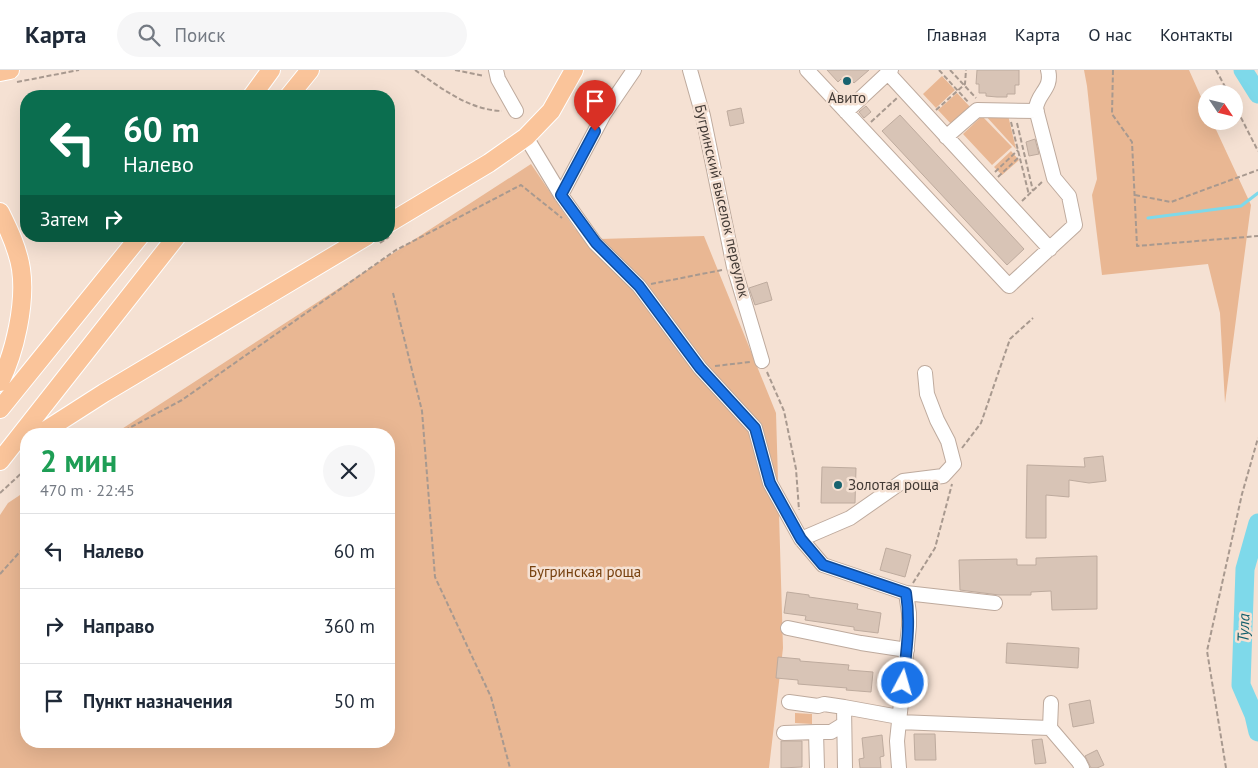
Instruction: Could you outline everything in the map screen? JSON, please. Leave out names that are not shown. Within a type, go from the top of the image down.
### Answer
[{"type":"main road","points":[[256,90],[271,70]]},
{"type":"main road","points":[[294,90],[310,70]]},
{"type":"main road","points":[[395,219],[490,163],[526,137],[551,111],[574,70]]},
{"type":"main road","points":[[0,212],[12,234],[21,270],[21,307],[15,342],[0,382]]},
{"type":"main road","points":[[0,409],[135,242]]},
{"type":"main road","points":[[26,428],[172,242]]},
{"type":"main road","points":[[49,428],[104,393],[357,242]]},
{"type":"main road","points":[[0,461],[20,436]]},
{"type":"main road","points":[[0,468],[20,451]]},
{"type":"street","points":[[561,195],[604,114],[634,70]]},
{"type":"street","name":"Бугринский выселок переулок","points":[[690,70],[703,116],[734,268],[762,361]]},
{"type":"street","points":[[807,70],[1006,285],[1012,285],[1074,228],[1075,223],[1069,196],[1055,180],[1036,106],[1050,81],[1048,70]]},
{"type":"street","points":[[846,112],[889,72],[904,92],[1050,249]]},
{"type":"street","points":[[497,75],[516,111]]},
{"type":"street","points":[[946,137],[981,110],[1037,111]]},
{"type":"street","points":[[526,137],[561,195],[596,243],[639,286],[700,368],[755,428],[770,483],[801,539],[823,565],[906,593],[995,603]]},
{"type":"street","points":[[801,539],[850,518],[903,481],[943,476],[954,464],[948,440],[936,420],[927,394],[925,372]]},
{"type":"street","points":[[899,768],[897,741],[907,650],[909,612],[906,593]]},
{"type":"street","points":[[788,628],[907,650]]},
{"type":"street","points":[[789,702],[818,706],[824,704],[899,719],[1050,728]]},
{"type":"street","points":[[1051,703],[1050,728],[1082,768]]},
{"type":"street","points":[[844,708],[845,768]]},
{"type":"street","points":[[784,733],[831,732],[844,724]]},
{"type":"street","points":[[816,732],[817,768]]},
{"type":"path","points":[[7,75],[79,70]]},
{"type":"path","points":[[415,70],[465,102],[496,110],[516,111]]},
{"type":"path","points":[[455,70],[497,75]]},
{"type":"path","points":[[950,70],[964,85],[981,110]]},
{"type":"path","points":[[928,117],[965,84],[966,70]]},
{"type":"path","points":[[1113,70],[1112,114],[1132,142],[1137,246],[1258,236]]},
{"type":"path","points":[[1216,70],[1224,85]]},
{"type":"path","points":[[941,71],[958,90],[981,110]]},
{"type":"path","points":[[878,116],[904,92]]},
{"type":"path","points":[[1011,110],[1021,139],[1033,191]]},
{"type":"path","points":[[1011,110],[1018,150],[1029,194]]},
{"type":"path","points":[[1243,122],[1258,151]]},
{"type":"path","points":[[1017,144],[1021,139]]},
{"type":"path","points":[[988,182],[1018,150]]},
{"type":"path","points":[[988,182],[1020,156]]},
{"type":"path","points":[[1134,195],[1171,202],[1258,170]]},
{"type":"path","points":[[1025,177],[1029,172]]},
{"type":"path","points":[[1014,210],[1053,172]]},
{"type":"path","points":[[129,428],[182,400],[396,250],[521,185],[567,223]]},
{"type":"path","points":[[639,286],[734,268]]},
{"type":"path","points":[[393,293],[422,411],[435,577],[490,697],[510,768]]},
{"type":"path","points":[[960,454],[963,445],[981,423],[1010,339],[1033,318]]},
{"type":"path","points":[[700,368],[762,361],[784,412],[796,469],[799,513]]},
{"type":"path","points":[[1226,768],[1207,651],[1242,494],[1258,438]]},
{"type":"path","points":[[0,493],[20,475]]},
{"type":"path","points":[[906,593],[935,548],[953,482]]},
{"type":"path","points":[[0,574],[20,552]]},
{"type":"green space","points":[[1084,70],[1189,70],[1198,90],[1198,130],[1216,130],[1251,205],[1225,403],[1220,313],[1208,264],[1102,275],[1092,195],[1097,179]]},
{"type":"green space","points":[[942,76],[955,90],[936,108],[923,94]]},
{"type":"green space","points":[[957,93],[971,108],[952,125],[938,110]]},
{"type":"green space","points":[[984,114],[1008,115],[1016,149]]},
{"type":"green space","points":[[982,116],[1012,147],[992,165],[963,134]]},
{"type":"green space","points":[[1011,151],[1019,160],[1002,175],[994,167]]},
{"type":"green space","name":"Бугринская роща","points":[[531,164],[575,229],[600,239],[704,236],[776,413],[783,648],[769,768],[0,768],[0,515],[8,503],[20,495],[20,748],[395,748],[395,428],[123,428]]},
{"type":"green space","points":[[795,713],[812,714],[812,724],[795,723]]},
{"type":"building","points":[[827,70],[869,70],[854,83],[852,81],[847,86],[841,79],[838,82]]},
{"type":"building","points":[[977,70],[1019,70],[1019,85],[1015,85],[1015,94],[1007,94],[1007,97],[997,97],[986,96],[986,93],[979,93],[979,84],[976,84]]},
{"type":"building","points":[[866,106],[871,112],[864,118],[859,112]]},
{"type":"building","points":[[741,108],[744,123],[730,126],[727,111]]},
{"type":"building","points":[[900,115],[1024,249],[1007,265],[882,131]]},
{"type":"building","points":[[1035,139],[1039,154],[1029,156],[1026,142]]},
{"type":"building","points":[[767,282],[772,300],[755,305],[749,288]]},
{"type":"building","points":[[1103,456],[1106,481],[1089,483],[1069,480],[1069,497],[1046,495],[1046,538],[1026,538],[1027,465],[1085,467],[1084,458]]},
{"type":"building","name":"Золотая роща","points":[[822,467],[856,468],[855,503],[821,503]]},
{"type":"building","points":[[886,548],[911,555],[905,577],[880,570]]},
{"type":"building","points":[[1097,556],[1097,609],[1052,610],[1051,591],[1031,592],[1031,595],[999,595],[960,590],[959,560],[1017,559],[1017,565],[1036,565],[1036,558]]},
{"type":"building","points":[[787,592],[858,604],[857,609],[881,613],[878,633],[854,630],[854,627],[805,620],[806,616],[784,613]]},
{"type":"building","points":[[1007,643],[1079,648],[1078,668],[1006,663]]},
{"type":"building","points":[[778,657],[800,659],[800,661],[849,665],[848,670],[873,672],[871,692],[798,684],[798,680],[776,678]]},
{"type":"building","points":[[1090,700],[1094,723],[1073,727],[1069,704]]},
{"type":"building","points":[[914,734],[935,734],[936,760],[915,760]]},
{"type":"building","points":[[882,735],[884,756],[880,757],[881,768],[860,768],[859,759],[864,758],[862,738]]},
{"type":"building","points":[[1042,739],[1046,763],[1035,764],[1032,740]]},
{"type":"building","points":[[781,741],[802,741],[802,767],[781,768]]},
{"type":"building","points":[[1097,750],[1104,765],[1091,768],[1085,756]]},
{"type":"waterway","name":"Тула","points":[[1243,70],[1258,94]]},
{"type":"waterway","points":[[1148,218],[1241,206],[1258,193]]},
{"type":"waterway","name":"Тула","points":[[1258,523],[1245,569],[1241,685],[1254,715],[1258,732]]},
{"type":"place","name":"Авито","points":[[847,81]]},
{"type":"place","name":"Золотая роща","points":[[838,485]]},
{"type":"route","points":[[595,131],[561,195],[596,243],[639,286],[700,368],[755,428],[770,483],[801,539],[823,565],[906,593],[909,626],[903,683]]}]
